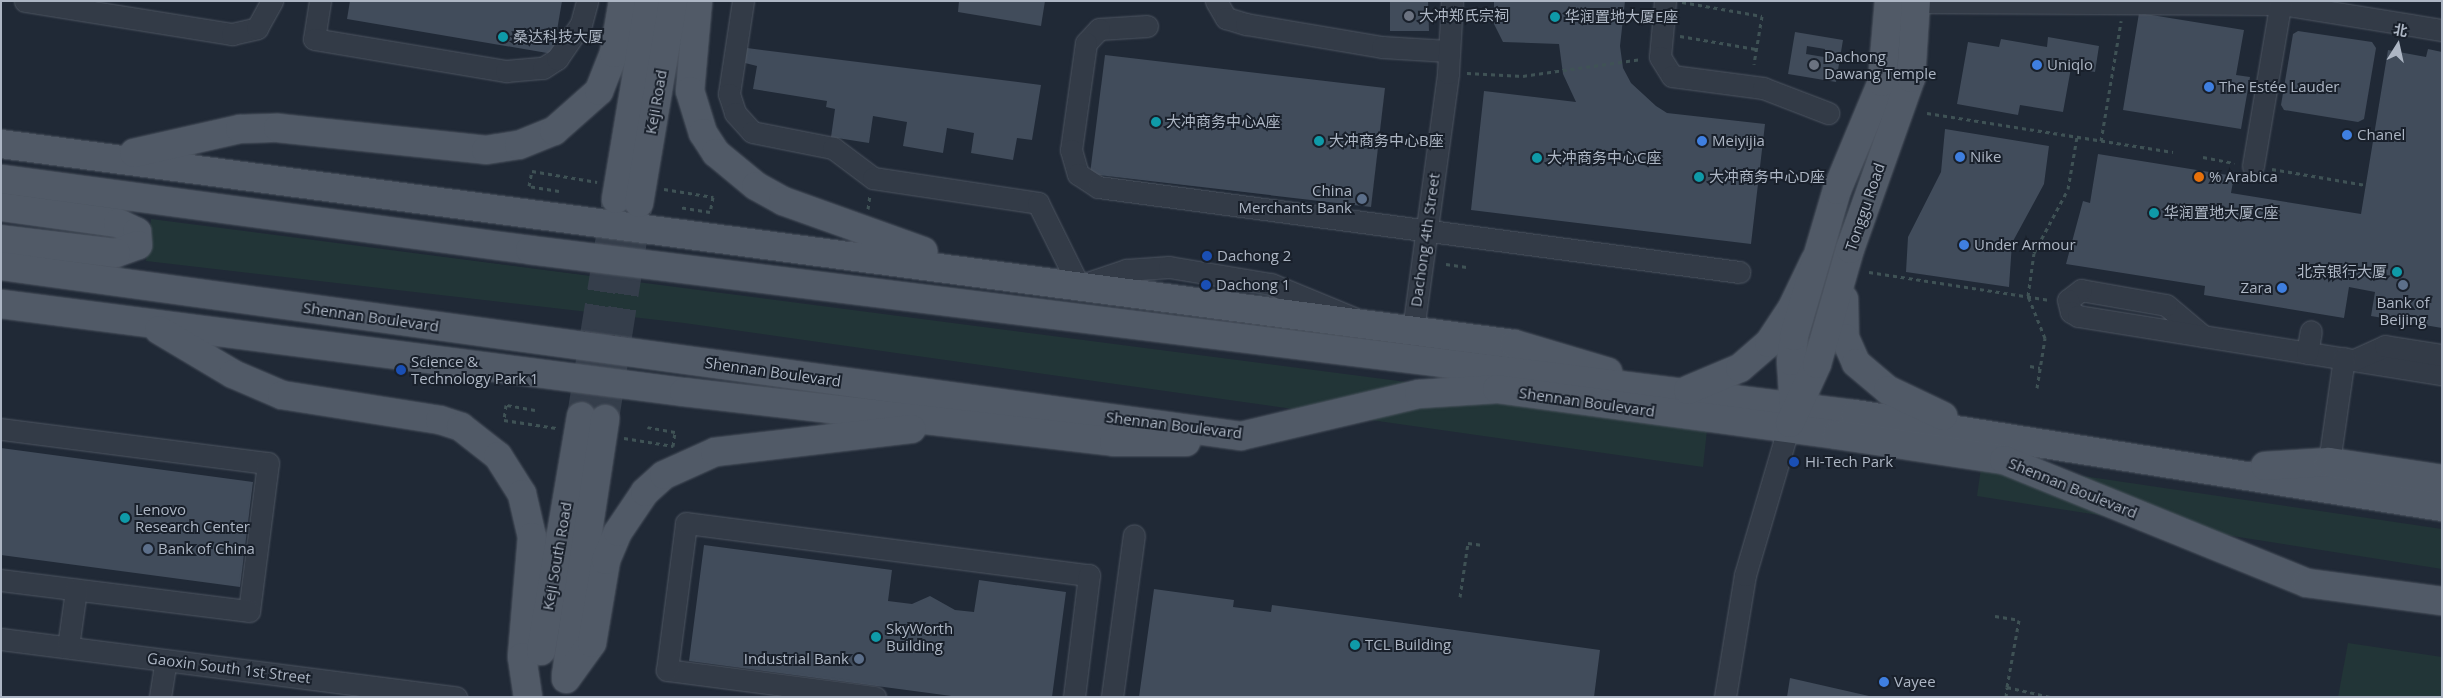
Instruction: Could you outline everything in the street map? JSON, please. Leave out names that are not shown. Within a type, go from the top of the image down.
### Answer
[{"type":"main road","points":[[116,157],[240,129],[278,128],[486,150],[519,144],[554,131],[599,91],[614,53],[623,1]]},
{"type":"main road","name":"Keji Road","points":[[628,193],[649,1]]},
{"type":"main road","name":"Keji Road","points":[[628,193],[673,1]]},
{"type":"main road","points":[[698,1],[690,91],[703,133],[732,169],[783,201],[875,236],[1013,277]]},
{"type":"main road","name":"Tonggu Road","points":[[1791,418],[1791,361],[1815,260],[1837,190],[1882,82],[1907,2]]},
{"type":"main road","name":"Tonggu Road","points":[[1791,418],[1817,364],[1859,263],[1911,78],[1907,2]]},
{"type":"main road","points":[[1,144],[116,157],[1530,347],[1664,391],[1704,386],[1755,357],[1784,322],[1815,260]]},
{"type":"main road","points":[[206,169],[530,250]]},
{"type":"main road","name":"Shennan Boulevard","points":[[1,179],[530,250],[1664,391],[2004,460],[2307,583],[2440,601]]},
{"type":"main road","points":[[1,208],[118,223],[137,232],[138,245],[116,254],[1,239]]},
{"type":"main road","points":[[1859,263],[1843,324],[1856,363],[1910,402],[1991,433]]},
{"type":"main road","name":"Shennan Boulevard","points":[[1,266],[1241,436],[1419,394],[1498,390],[1791,418],[1991,433],[2442,506]]},
{"type":"main road","points":[[1,304],[255,339],[1114,442],[1177,443],[1241,436]]},
{"type":"main road","points":[[152,325],[217,366],[274,392],[440,420],[461,427],[498,456],[522,494],[532,537],[522,657],[528,697]]},
{"type":"main road","points":[[255,339],[439,326]]},
{"type":"main road","points":[[564,688],[592,643],[606,560],[618,532],[645,492],[664,475],[715,452],[954,423]]},
{"type":"main road","name":"Keji South Road","points":[[564,688],[593,426]]},
{"type":"main road","name":"Keji South Road","points":[[532,697],[593,426]]},
{"type":"main road","points":[[2218,470],[2328,462],[2442,479]]},
{"type":"main road","points":[[2399,499],[2442,499]]},
{"type":"street","points":[[25,1],[232,34],[257,28],[272,1]]},
{"type":"street","points":[[320,1],[314,39],[506,71],[543,68],[556,59],[578,30],[587,1]]},
{"type":"street","points":[[743,1],[729,94],[742,124],[765,137],[834,148],[873,178],[1038,203],[1079,286]]},
{"type":"street","points":[[1216,1],[1226,18],[1246,24],[1382,47],[1448,51]]},
{"type":"street","name":"Dachong 4th Street","points":[[1413,330],[1448,73],[1452,1]]},
{"type":"street","points":[[1665,1],[1660,57],[1672,76],[1763,88],[1828,113]]},
{"type":"street","points":[[1907,2],[2281,3],[2442,30]]},
{"type":"street","points":[[2253,166],[2281,3]]},
{"type":"street","points":[[1147,26],[1099,29],[1086,43],[1071,150],[1078,174],[1098,187],[1739,272]]},
{"type":"street","points":[[2068,302],[2073,292],[2081,290],[2162,304],[2203,336],[2442,374]]},
{"type":"street","points":[[2307,353],[2311,331]]},
{"type":"street","points":[[2349,359],[2385,346],[2442,356]]},
{"type":"street","points":[[2328,462],[2349,359]]},
{"type":"street","points":[[1726,697],[1745,575],[1791,418]]},
{"type":"street","points":[[1,428],[268,463],[249,611],[1,580]]},
{"type":"street","points":[[875,697],[667,670],[686,523],[1089,575],[1074,697]]},
{"type":"street","points":[[1112,697],[1134,535]]},
{"type":"street","points":[[68,648],[76,590]]},
{"type":"street","name":"Gaoxin South 1st Street","points":[[1,639],[166,660],[372,691],[456,697]]},
{"type":"street","points":[[160,697],[166,660]]},
{"type":"path","points":[[1676,1],[1762,16],[1754,64]]},
{"type":"path","points":[[2102,141],[2124,4]]},
{"type":"path","points":[[1662,33],[1756,49]]},
{"type":"path","points":[[1448,73],[1523,76],[1660,57]]},
{"type":"path","points":[[1927,113],[2172,152]]},
{"type":"path","points":[[2036,388],[2044,338],[2028,296],[2034,253],[2068,189],[2076,137]]},
{"type":"path","points":[[2203,157],[2366,185]]},
{"type":"path","points":[[559,191],[529,186],[532,171],[628,193],[712,197],[710,212],[680,207]]},
{"type":"path","points":[[867,217],[873,178]]},
{"type":"path","points":[[1859,263],[2068,302]]},
{"type":"path","points":[[1446,264],[1467,267]]},
{"type":"path","points":[[2030,366],[2040,368]]},
{"type":"path","points":[[534,410],[506,405],[504,420],[593,426],[673,446],[675,432],[647,427]]},
{"type":"path","points":[[1460,597],[1468,543],[1483,545]]},
{"type":"path","points":[[1994,616],[2018,620],[2006,697]]},
{"type":"path","points":[[2007,687],[2050,697]]},
{"type":"shaded area","points":[[151,219],[1708,421],[1703,467],[684,323],[146,261]]},
{"type":"shaded area","points":[[1982,461],[2442,529],[2442,569],[1977,496]]},
{"type":"shaded area","points":[[2348,643],[2442,657],[2442,697],[2338,697]]},
{"type":"building","name":"桑达科技大厦","points":[[350,1],[562,1],[553,54],[347,19]]},
{"type":"building","points":[[959,1],[1045,1],[1041,26],[958,12]]},
{"type":"building","name":"大冲郑氏宗祠","points":[[1390,1],[1428,1],[1429,31],[1390,31]]},
{"type":"building","points":[[1494,1],[1625,1],[1620,46],[1623,68],[1631,83],[1656,106],[1667,113],[1765,124],[1751,244],[1471,210],[1484,91],[1576,102],[1563,74],[1559,44],[1503,42],[1494,24]]},
{"type":"building","points":[[2139,13],[2244,30],[2236,75],[2250,77],[2241,129],[2123,110]]},
{"type":"building","points":[[2298,31],[2372,42],[2376,48],[2364,119],[2358,122],[2284,110],[2281,105],[2293,34]]},
{"type":"building","name":"Dachong Dawang Temple","points":[[1795,32],[1843,40],[1836,82],[1788,74]],"holes":[[[1807,46],[1825,49],[1824,57],[1806,54]]]},
{"type":"building","points":[[2048,37],[2099,46],[2095,72],[2071,68],[2063,112],[2020,105],[2018,115],[1957,104],[1968,42],[1999,47],[2001,39],[2047,47]]},
{"type":"building","points":[[747,48],[1041,85],[1032,140],[1017,138],[1013,160],[971,153],[974,133],[947,128],[943,153],[903,146],[907,122],[873,116],[869,143],[831,137],[835,109],[826,107],[827,101],[753,89],[757,66],[745,63]]},
{"type":"building","points":[[2428,49],[2442,52],[2442,328],[2371,316],[2375,292],[2349,287],[2344,318],[2204,295],[2205,286],[2066,264],[2083,201],[2090,203],[2098,154],[2234,176],[2231,193],[2361,214],[2388,50],[2426,57]]},
{"type":"building","points":[[1105,55],[1385,88],[1371,207],[1090,174]]},
{"type":"building","points":[[1945,129],[2049,146],[2044,184],[2012,243],[2009,287],[1906,272],[1908,237],[1941,172]]},
{"type":"building","name":"Lenovo Research Center","points":[[1,448],[253,482],[240,587],[1,555]]},
{"type":"building","name":"SkyWorth Building","points":[[704,545],[892,570],[888,601],[912,604],[930,596],[955,610],[974,612],[979,580],[1066,592],[1052,697],[959,697],[689,661]]},
{"type":"building","name":"TCL Building","points":[[1154,589],[1234,600],[1233,607],[1271,612],[1272,605],[1600,650],[1594,697],[1139,697]]},
{"type":"building","points":[[1790,678],[1869,696],[1869,697],[1787,697]]},
{"type":"tunnel","points":[[581,416],[616,201]]},
{"type":"tunnel","points":[[605,419],[639,203]]},
{"type":"place","name":"大冲郑氏宗祠","points":[[1409,16]]},
{"type":"place","name":"华润置地大厦E座","points":[[1555,17]]},
{"type":"place","name":"桑达科技大厦","points":[[503,37]]},
{"type":"place","name":"Dachong Dawang Temple","points":[[1814,65]]},
{"type":"place","name":"Uniqlo","points":[[2037,65]]},
{"type":"place","name":"The Estée Lauder","points":[[2209,87]]},
{"type":"place","name":"大冲商务中心A座","points":[[1156,122]]},
{"type":"place","name":"Chanel","points":[[2347,135]]},
{"type":"place","name":"大冲商务中心B座","points":[[1319,141]]},
{"type":"place","name":"Meiyijia","points":[[1702,141]]},
{"type":"place","name":"Nike","points":[[1960,157]]},
{"type":"place","name":"大冲商务中心C座","points":[[1537,158]]},
{"type":"place","name":"大冲商务中心D座","points":[[1699,177]]},
{"type":"place","name":"% Arabica","points":[[2199,177]]},
{"type":"place","name":"China Merchants Bank","points":[[1362,199]]},
{"type":"place","name":"华润置地大厦C座","points":[[2154,213]]},
{"type":"place","name":"Under Armour","points":[[1964,245]]},
{"type":"place","name":"Dachong 2","points":[[1207,256]]},
{"type":"place","name":"北京银行大厦","points":[[2397,272]]},
{"type":"place","name":"Dachong 1","points":[[1206,285]]},
{"type":"place","name":"Bank of Beijing","points":[[2403,285]]},
{"type":"place","name":"Zara","points":[[2282,288]]},
{"type":"place","name":"Science & Technology Park 1","points":[[401,370]]},
{"type":"place","name":"Hi-Tech Park","points":[[1794,462]]},
{"type":"place","name":"Lenovo Research Center","points":[[125,518]]},
{"type":"place","name":"Bank of China","points":[[148,549]]},
{"type":"place","name":"SkyWorth Building","points":[[876,637]]},
{"type":"place","name":"TCL Building","points":[[1355,645]]},
{"type":"place","name":"Industrial Bank","points":[[859,659]]},
{"type":"place","name":"Vayee","points":[[1884,682]]}]
